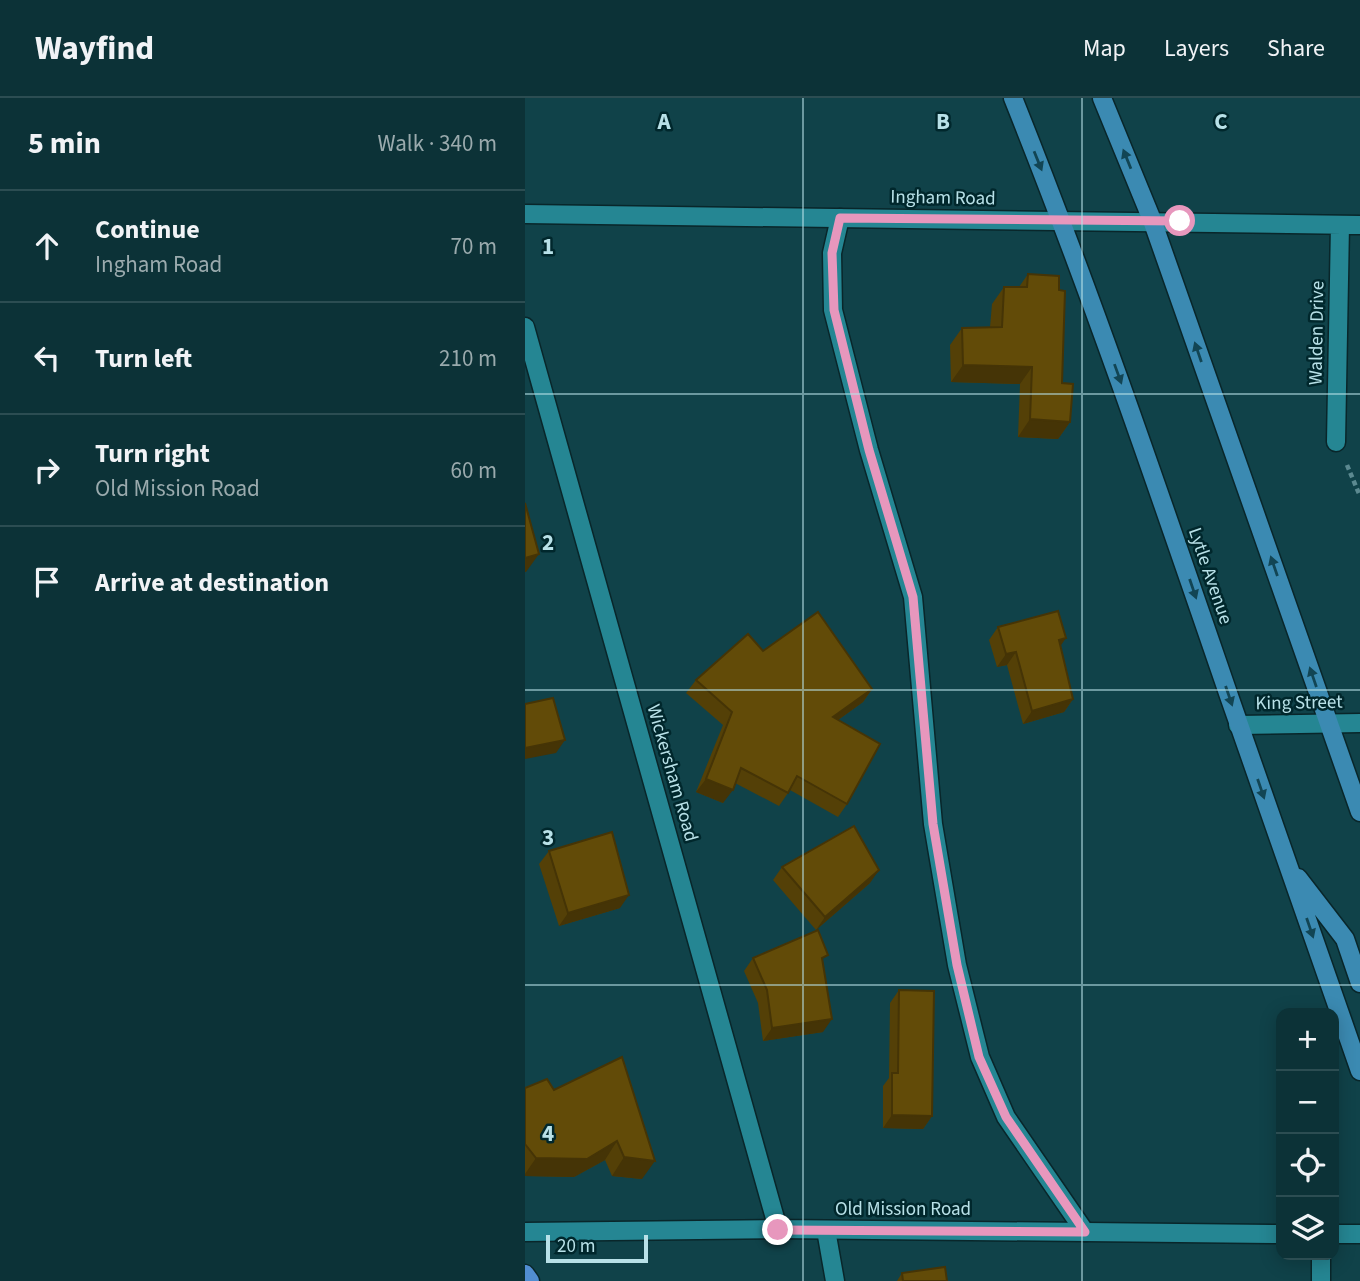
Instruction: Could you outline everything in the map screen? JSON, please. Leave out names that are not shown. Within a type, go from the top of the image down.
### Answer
[{"type":"main road","name":"Lytle Avenue","points":[[1013,98],[1062,221],[1154,476],[1360,1071]]},
{"type":"main road","points":[[1102,98],[1152,220],[1360,812]]},
{"type":"main road","points":[[1288,864],[1345,939],[1360,983]]},
{"type":"main road","points":[[525,1274],[530,1281]]},
{"type":"street","name":"Ingham Road","points":[[525,214],[1152,220],[1360,225]]},
{"type":"street","points":[[840,218],[832,253],[834,310],[869,450],[913,597],[933,824],[957,965],[979,1057],[1006,1117],[1085,1232]]},
{"type":"street","name":"Walden Drive","points":[[1336,442],[1340,225]]},
{"type":"street","name":"Wickersham Road","points":[[525,327],[778,1230]]},
{"type":"street","name":"King Street","points":[[1238,725],[1360,723]]},
{"type":"street","points":[[826,1230],[835,1281]]},
{"type":"street","name":"Old Mission Road","points":[[525,1232],[826,1230],[1276,1234]]},
{"type":"street","points":[[1339,1234],[1360,1234]]},
{"type":"street","points":[[1321,1260],[1321,1281]]},
{"type":"path","points":[[1336,442],[1360,496]]},
{"type":"building","points":[[1028,274],[1059,276],[1059,290],[1065,291],[1062,383],[1073,384],[1070,422],[1030,419],[1032,367],[963,365],[962,328],[1002,327],[1004,287],[1027,287]]},
{"type":"building","points":[[525,503],[539,554],[525,558]]},
{"type":"building","points":[[1058,611],[1066,638],[1059,640],[1073,699],[1032,711],[1016,652],[1006,654],[998,627]]},
{"type":"building","points":[[818,612],[872,689],[833,717],[880,744],[847,804],[797,776],[788,793],[741,768],[733,790],[706,779],[732,712],[696,680],[748,634],[763,651]]},
{"type":"building","points":[[553,698],[565,740],[525,748],[525,704]]},
{"type":"building","points":[[854,826],[879,870],[825,917],[782,867]]},
{"type":"building","points":[[612,832],[629,895],[568,913],[549,851]]},
{"type":"building","points":[[818,930],[828,955],[822,958],[832,1019],[772,1028],[767,990],[753,958]]},
{"type":"building","points":[[899,990],[934,991],[932,1116],[892,1115],[892,1073],[898,1073]]},
{"type":"building","points":[[622,1057],[655,1161],[624,1157],[617,1141],[587,1159],[536,1158],[525,1144],[525,1088],[547,1079],[554,1090]]},
{"type":"building","points":[[945,1267],[947,1281],[903,1281],[902,1273]]},
{"type":"route","points":[[778,1230],[1085,1232],[1006,1117],[979,1057],[957,965],[933,824],[913,597],[869,450],[834,310],[832,253],[840,218],[1180,221]]}]
